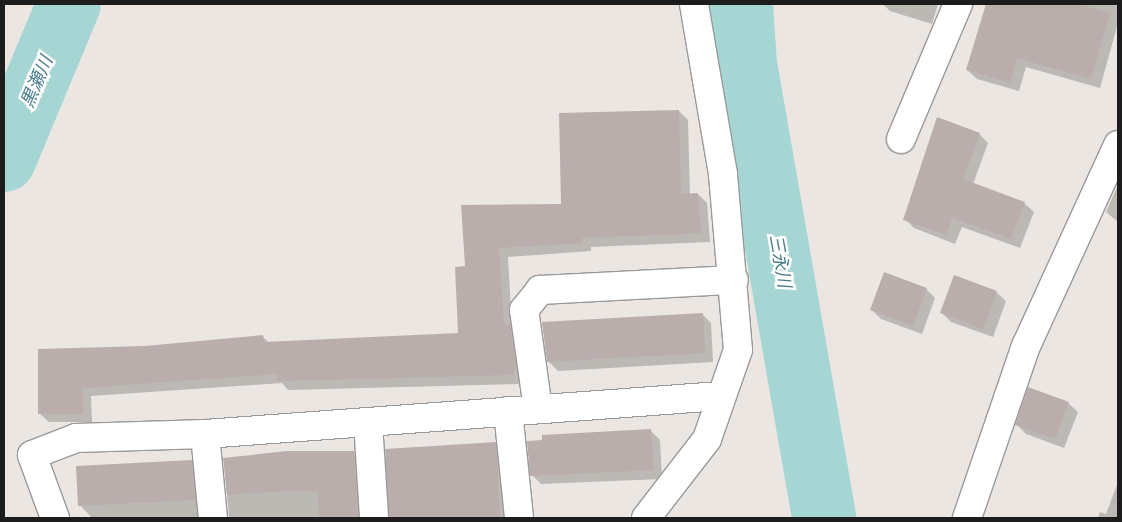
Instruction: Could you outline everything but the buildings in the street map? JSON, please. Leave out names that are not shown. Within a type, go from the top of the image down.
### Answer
[{"type":"street","points":[[646,518],[707,439],[720,396],[738,350],[734,280],[723,174],[694,4]]},
{"type":"street","points":[[901,139],[958,4]]},
{"type":"street","points":[[967,518],[1026,346],[1118,145]]},
{"type":"street","points":[[538,409],[524,310],[540,290],[734,280]]},
{"type":"street","points":[[55,518],[32,455],[76,438],[205,434],[720,396]]},
{"type":"street","points":[[508,411],[519,518]]},
{"type":"street","points":[[368,422],[374,518]]},
{"type":"street","points":[[205,434],[213,518]]},
{"type":"waterway","name":"黒瀬川","points":[[4,160],[69,4]]},
{"type":"waterway","name":"三永川","points":[[741,4],[745,64],[824,518]]}]
